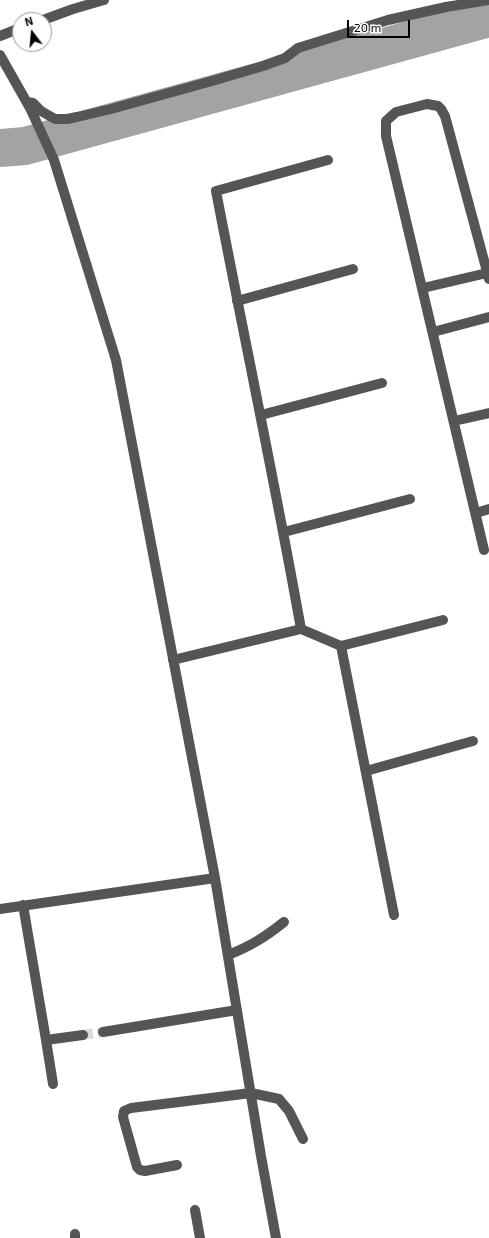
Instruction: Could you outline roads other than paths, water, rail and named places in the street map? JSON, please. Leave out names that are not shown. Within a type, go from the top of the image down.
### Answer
[{"type":"street","points":[[52,17],[104,0]]},
{"type":"street","points":[[28,105],[33,103],[41,111],[55,119],[72,118],[144,100],[262,66],[285,58],[298,48],[388,20],[446,7],[489,0]]},
{"type":"street","points":[[0,36],[12,31]]},
{"type":"street","points":[[0,55],[28,105],[54,160],[116,360],[215,878],[276,1238]]},
{"type":"street","points":[[423,288],[488,276],[442,109],[438,106],[428,104],[396,112],[390,116],[386,121],[386,136],[484,550]]},
{"type":"street","points":[[301,630],[284,532],[216,191],[328,160]]},
{"type":"street","points":[[237,301],[353,269]]},
{"type":"street","points":[[433,332],[489,318]]},
{"type":"street","points":[[261,415],[382,383]]},
{"type":"street","points":[[454,421],[489,413]]},
{"type":"street","points":[[284,532],[410,499]]},
{"type":"street","points":[[476,513],[489,509]]},
{"type":"street","points":[[173,660],[301,630],[341,646],[442,620]]},
{"type":"street","points":[[341,646],[394,915]]},
{"type":"street","points":[[366,771],[474,741]]},
{"type":"street","points":[[0,909],[215,878]]},
{"type":"street","points":[[23,906],[52,1084]]},
{"type":"street","points":[[228,955],[266,936],[284,922]]},
{"type":"street","points":[[104,1032],[237,1010]]},
{"type":"street","points":[[46,1040],[83,1035]]},
{"type":"street","points":[[177,1165],[145,1171],[140,1170],[137,1167],[123,1117],[124,1111],[131,1108],[251,1093],[279,1100],[289,1111],[303,1139]]},
{"type":"street","points":[[195,1210],[200,1238]]},
{"type":"waterway","points":[[0,148],[25,146],[489,18]]},
{"type":"tunnel","points":[[83,1035],[103,1032]]}]
